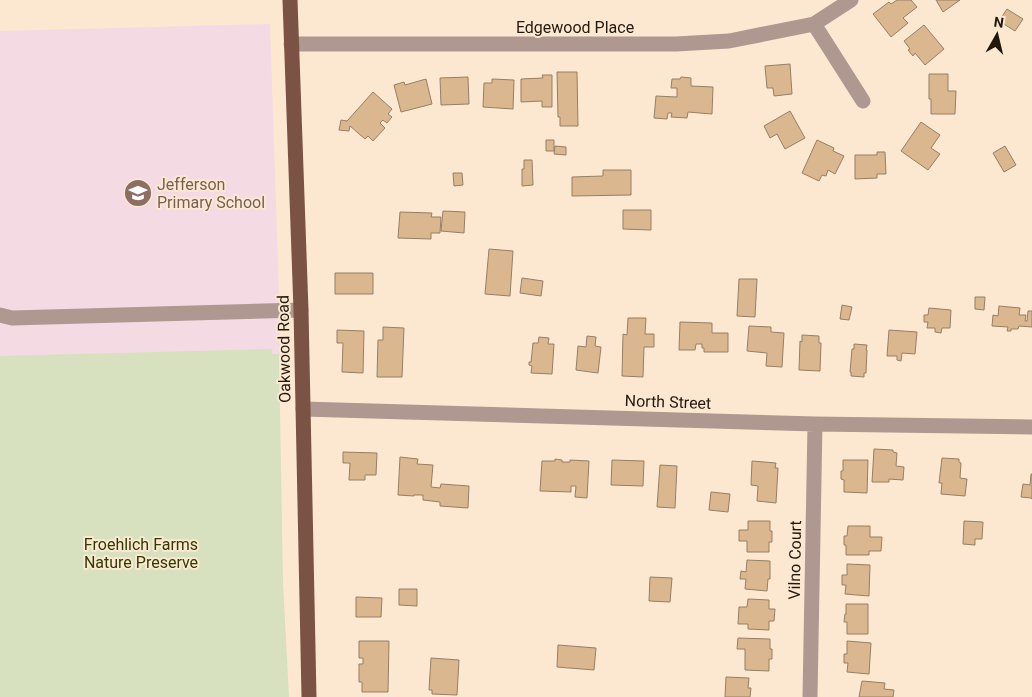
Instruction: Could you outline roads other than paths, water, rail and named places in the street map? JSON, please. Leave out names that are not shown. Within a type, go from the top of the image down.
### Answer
[{"type":"main road","name":"Oakwood Road","points":[[290,0],[304,409],[309,697]]},
{"type":"street","name":"Edgewood Place","points":[[291,44],[676,44],[729,41],[814,24],[851,0]]},
{"type":"street","points":[[814,24],[862,101]]},
{"type":"street","points":[[0,315],[12,318],[301,310]]},
{"type":"street","name":"North Street","points":[[304,409],[815,424],[1032,427]]},
{"type":"street","name":"Vilno Court","points":[[810,697],[815,424]]},
{"type":"place","name":"Jefferson Primary School","points":[[138,193]]},
{"type":"park label","name":"Froehlich Farms Nature Preserve","points":[[141,553]]}]
